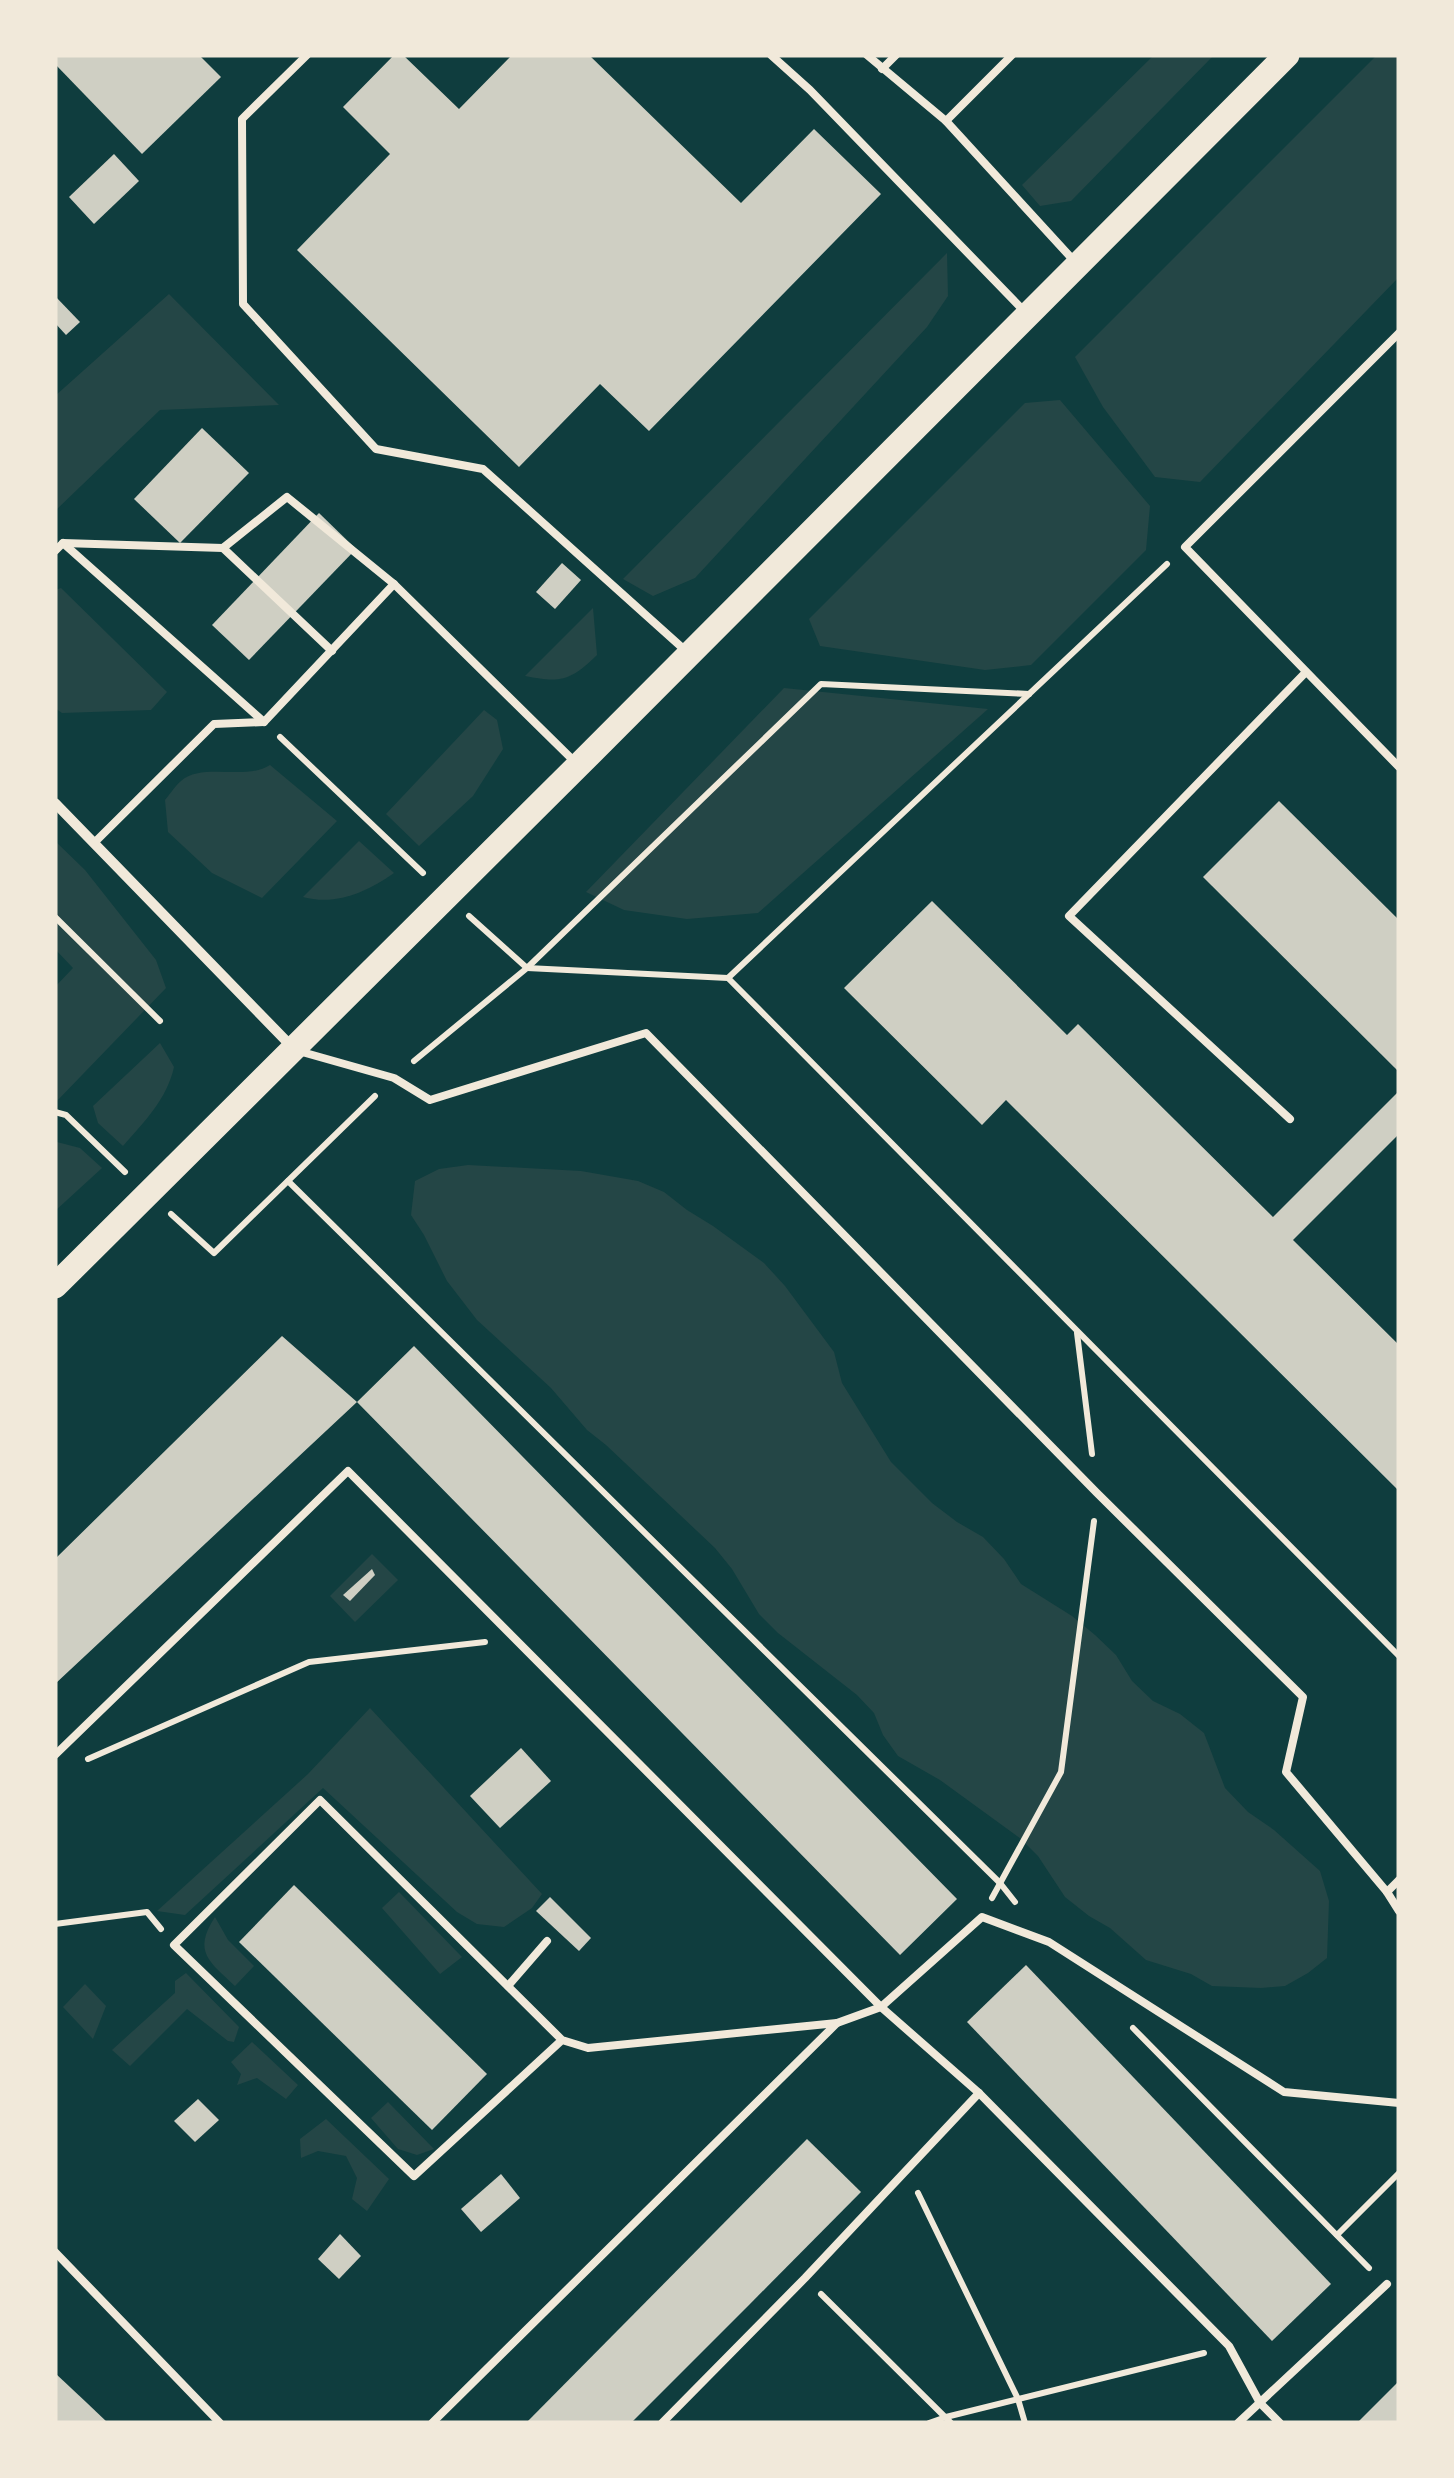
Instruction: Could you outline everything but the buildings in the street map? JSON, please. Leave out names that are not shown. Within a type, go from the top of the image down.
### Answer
[{"type":"main road","points":[[55,1286],[1287,55]]},
{"type":"street","points":[[55,802],[295,1050]]},
{"type":"lane","points":[[307,55],[242,119],[244,304],[376,448],[482,469],[690,655]]},
{"type":"lane","points":[[771,55],[810,90],[1028,315]]},
{"type":"lane","points":[[867,55],[946,120],[1078,265]]},
{"type":"lane","points":[[882,69],[896,55]]},
{"type":"lane","points":[[946,120],[1012,55]]},
{"type":"lane","points":[[1399,332],[1185,548],[1399,767]]},
{"type":"lane","points":[[1391,341],[1399,349]]},
{"type":"lane","points":[[55,550],[63,542],[224,548],[287,497],[394,584],[578,766]]},
{"type":"lane","points":[[63,542],[264,722]]},
{"type":"lane","points":[[224,548],[332,651]]},
{"type":"lane","points":[[94,844],[214,724],[264,722],[394,584]]},
{"type":"lane","points":[[1290,1118],[1069,916],[1306,672]]},
{"type":"lane","points":[[295,1050],[394,1078],[430,1100],[646,1033],[1303,1696],[1286,1772],[1399,1911]]},
{"type":"lane","points":[[55,1755],[348,1471],[881,2007],[979,2093],[1229,2346],[1260,2403],[1280,2423]]},
{"type":"lane","points":[[562,2040],[414,2176],[174,1945],[320,1800],[562,2040],[588,2048],[837,2023],[881,2007],[982,1917],[1049,1942],[1284,2092],[1399,2103]]},
{"type":"lane","points":[[1387,1892],[1399,1880]]},
{"type":"lane","points":[[508,1986],[546,1941]]},
{"type":"lane","points":[[432,2423],[837,2023]]},
{"type":"lane","points":[[662,2423],[979,2093]]},
{"type":"lane","points":[[55,2252],[220,2423]]},
{"type":"lane","points":[[1238,2423],[1387,2284]]},
{"type":"path","points":[[728,978],[1185,548]]},
{"type":"path","points":[[214,1253],[394,1078],[527,968],[821,684],[1029,694]]},
{"type":"path","points":[[264,722],[362,814]]},
{"type":"path","points":[[55,916],[160,1021]]},
{"type":"path","points":[[527,968],[728,978],[1399,1656]]},
{"type":"path","points":[[288,1180],[1000,1883],[1049,1942]]},
{"type":"path","points":[[982,1917],[1061,1772],[1097,1492],[1077,1333]]},
{"type":"path","points":[[73,1765],[309,1662],[515,1639]]},
{"type":"path","points":[[55,1924],[148,1912],[174,1945]]},
{"type":"path","points":[[1131,2026],[1387,2284]]},
{"type":"path","points":[[907,2170],[1018,2398],[1025,2423]]},
{"type":"path","points":[[1337,2235],[1399,2173]]},
{"type":"path","points":[[805,2278],[949,2420]]},
{"type":"path","points":[[929,2423],[1229,2346]]},
{"type":"shaded area","points":[[1154,55],[1214,55],[1071,201],[1040,206],[1022,185]]},
{"type":"shaded area","points":[[1377,55],[1399,55],[1399,277],[1200,482],[1155,477],[1103,407],[1075,357]]},
{"type":"shaded area","points":[[947,253],[948,296],[927,327],[695,578],[653,596],[623,579]]},
{"type":"shaded area","points":[[169,294],[279,405],[160,410],[55,511],[55,396]]},
{"type":"shaded area","points":[[1060,400],[1150,506],[1146,550],[1031,665],[985,670],[820,646],[809,619],[1025,403]]},
{"type":"shaded area","points":[[61,588],[167,692],[151,710],[62,713],[55,708],[55,590]]},
{"type":"shaded area","points":[[593,608],[597,655],[564,678],[525,676]]},
{"type":"shaded area","points":[[784,688],[988,709],[758,913],[687,919],[624,910],[586,892]]},
{"type":"shaded area","points":[[484,710],[497,720],[503,749],[473,796],[419,846],[386,814]]},
{"type":"shaded area","points":[[270,765],[337,821],[262,898],[212,873],[168,832],[165,800],[190,776],[249,772]]},
{"type":"shaded area","points":[[55,841],[85,870],[156,960],[166,988],[55,1103],[55,987],[73,968],[55,949]]},
{"type":"shaded area","points":[[359,841],[394,873],[351,896],[327,900],[303,897]]},
{"type":"shaded area","points":[[160,1043],[174,1067],[171,1079],[154,1110],[123,1146],[98,1123],[93,1106]]},
{"type":"shaded area","points":[[55,1144],[80,1148],[102,1168],[55,1211]]},
{"type":"shaded area","points":[[468,1165],[581,1171],[638,1181],[664,1192],[764,1263],[834,1352],[842,1383],[891,1462],[932,1503],[983,1537],[1021,1584],[1095,1635],[1153,1701],[1180,1714],[1204,1733],[1225,1788],[1320,1871],[1329,1901],[1327,1958],[1285,1986],[1261,1988],[1212,1986],[1191,1974],[1146,1960],[1110,1928],[1065,1897],[1038,1856],[1021,1839],[940,1780],[898,1756],[874,1713],[857,1695],[759,1614],[715,1548],[587,1430],[551,1388],[477,1320],[447,1281],[411,1215],[415,1181],[439,1169]]},
{"type":"shaded area","points":[[372,1554],[398,1580],[355,1622],[330,1596]]},
{"type":"shaded area","points":[[370,1708],[542,1894],[532,1908],[504,1927],[477,1924],[457,1912],[323,1788],[185,1915],[157,1911],[308,1774]]},
{"type":"shaded area","points":[[399,1892],[462,1957],[440,1974],[382,1908]]},
{"type":"shaded area","points":[[215,1917],[228,1940],[254,1966],[235,1986],[207,1956],[205,1939]]},
{"type":"shaded area","points":[[186,1973],[239,2027],[234,2042],[187,2009],[130,2066],[112,2050],[175,1993],[175,1981]]},
{"type":"shaded area","points":[[85,1984],[106,2006],[93,2039],[63,2007]]},
{"type":"shaded area","points":[[252,2042],[298,2085],[286,2099],[257,2078],[237,2085],[241,2074],[231,2062]]},
{"type":"shaded area","points":[[388,2102],[434,2149],[417,2155],[398,2149],[371,2118]]},
{"type":"shaded area","points":[[326,2119],[389,2179],[367,2211],[352,2199],[357,2178],[346,2156],[318,2151],[301,2158],[300,2139]]}]
